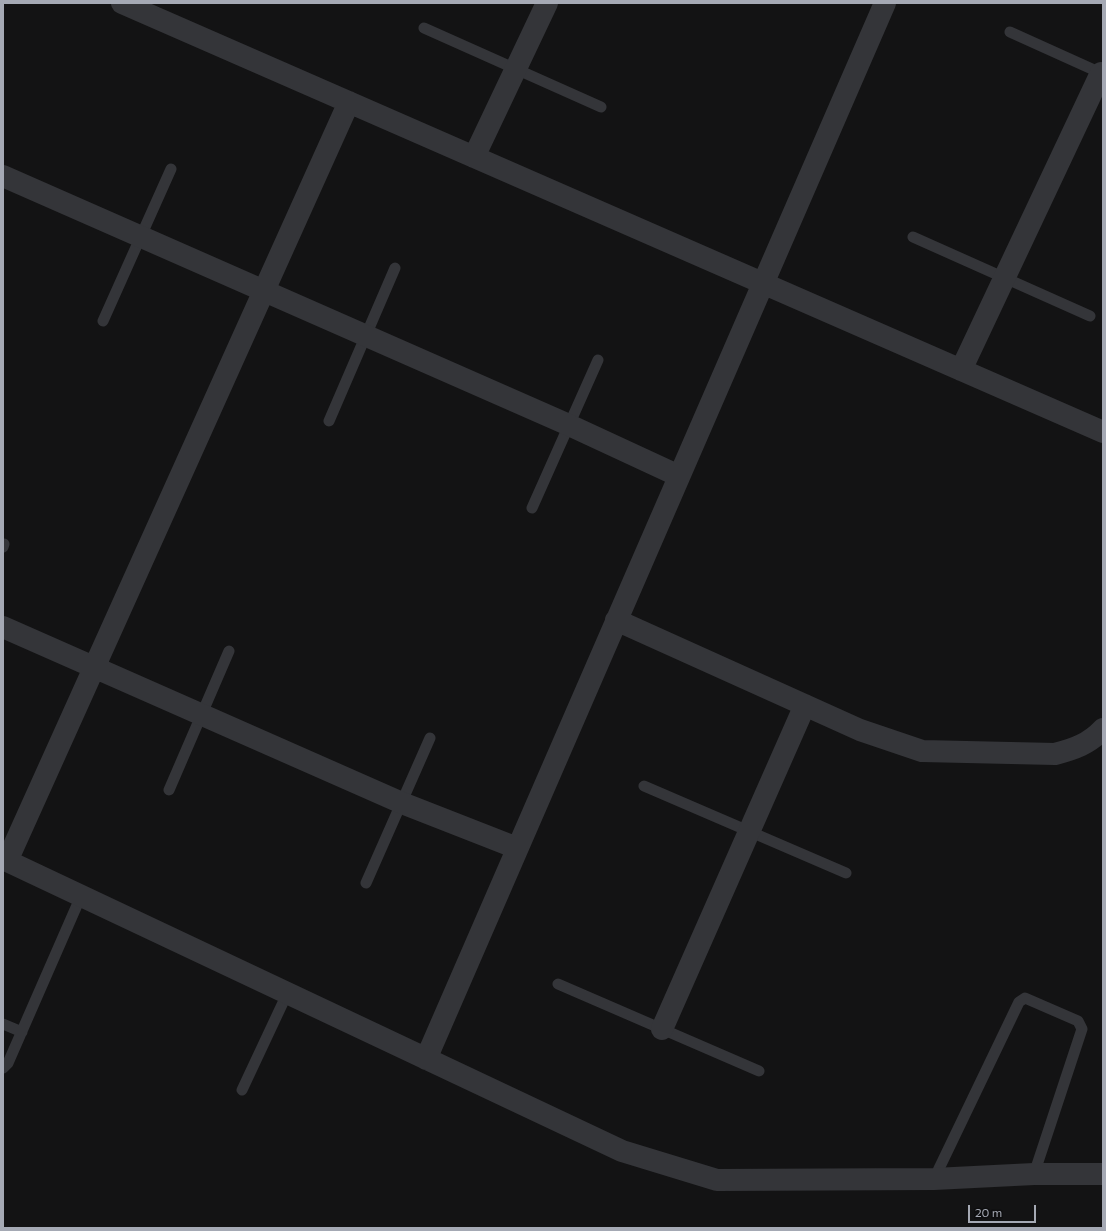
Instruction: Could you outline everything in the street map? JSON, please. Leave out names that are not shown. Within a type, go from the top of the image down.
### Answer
[{"type":"street","points":[[122,3],[1103,432]]},
{"type":"street","points":[[474,157],[547,3]]},
{"type":"street","points":[[426,1059],[885,3]]},
{"type":"street","points":[[961,370],[1102,73]]},
{"type":"street","points":[[349,102],[94,667],[5,860],[622,1151],[717,1180],[934,1179],[1034,1174],[1103,1174]]},
{"type":"street","points":[[3,176],[569,425],[679,476]]},
{"type":"street","points":[[616,620],[860,730],[922,751],[1055,754],[1076,749],[1094,738],[1103,729]]},
{"type":"street","points":[[3,627],[402,803],[517,848]]},
{"type":"street","points":[[662,1029],[805,705]]},
{"type":"lane","points":[[424,28],[601,107]]},
{"type":"lane","points":[[1010,32],[1102,73]]},
{"type":"lane","points":[[103,321],[171,169]]},
{"type":"lane","points":[[913,237],[1090,316]]},
{"type":"lane","points":[[329,420],[395,268]]},
{"type":"lane","points":[[532,508],[598,360]]},
{"type":"lane","points":[[168,790],[229,651]]},
{"type":"lane","points":[[366,883],[430,738]]},
{"type":"lane","points":[[644,786],[846,873]]},
{"type":"lane","points":[[3,1068],[8,1063],[81,896]]},
{"type":"lane","points":[[558,984],[760,1071]]},
{"type":"lane","points":[[242,1090],[287,994]]},
{"type":"lane","points":[[934,1179],[1019,1002],[1026,998],[1078,1021],[1082,1029],[1034,1174]]},
{"type":"lane","points":[[3,1024],[22,1032]]}]
